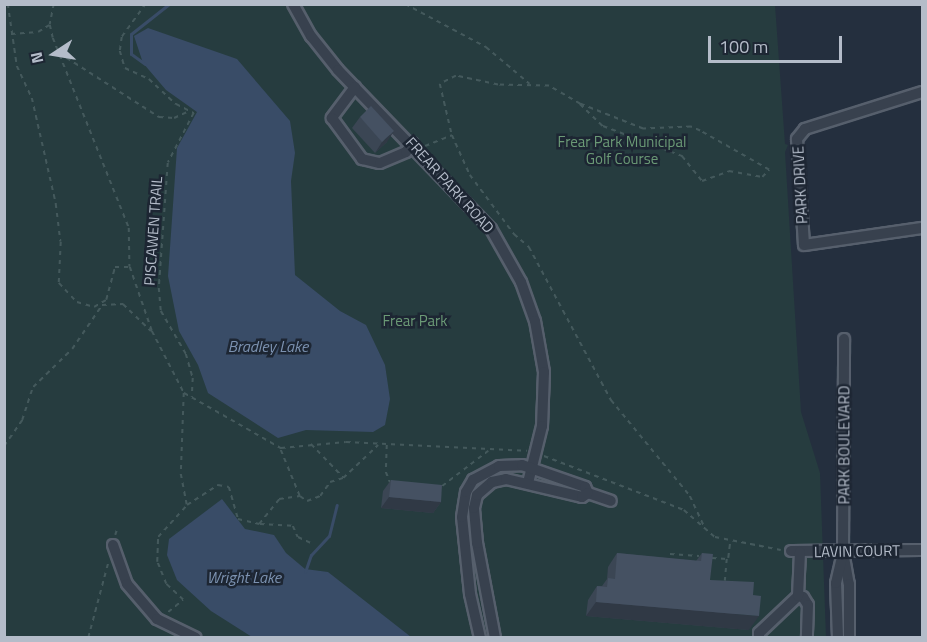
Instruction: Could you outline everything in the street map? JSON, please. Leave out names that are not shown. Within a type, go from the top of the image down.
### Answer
[{"type":"street","name":"FREAR PARK ROAD","points":[[293,4],[322,51],[355,87],[417,145],[491,229],[531,306],[541,345],[545,394],[528,483]]},
{"type":"street","points":[[355,87],[332,118],[362,159],[380,163],[417,145]]},
{"type":"street","name":"PARK DRIVE","points":[[922,92],[805,129],[797,139],[804,245],[922,228]]},
{"type":"street","name":"PARK BOULEVARD","points":[[844,339],[843,552],[849,584],[849,638]]},
{"type":"street","points":[[480,638],[470,594],[462,517],[466,492],[488,469],[508,465],[532,468],[585,487],[588,494]]},
{"type":"street","points":[[495,638],[486,604],[477,543],[476,499],[483,488],[500,480],[528,483],[582,497],[588,494],[611,501]]},
{"type":"street","points":[[113,545],[128,584],[157,619],[196,638]]},
{"type":"street","name":"LAVIN COURT","points":[[795,551],[922,550]]},
{"type":"street","points":[[795,551],[798,596]]},
{"type":"street","name":"PARK BOULEVARD","points":[[838,638],[836,583],[843,552]]},
{"type":"street","points":[[759,638],[759,633],[798,596]]},
{"type":"street","points":[[798,596],[803,597],[808,605],[807,638]]},
{"type":"path","points":[[8,4],[6,11],[19,74],[37,116],[40,147],[56,204],[61,242],[59,283],[77,302],[87,306],[123,304],[152,332]]},
{"type":"path","points":[[54,4],[50,25],[59,52],[129,228],[130,267],[152,332],[184,393],[181,474],[187,505]]},
{"type":"path","points":[[59,52],[159,117],[174,118],[188,111],[149,79],[125,68],[120,51],[122,37],[147,4]]},
{"type":"path","points":[[405,4],[486,47],[531,85]]},
{"type":"path","points":[[11,34],[38,32],[50,25]]},
{"type":"path","points":[[580,104],[603,126],[682,156],[702,181],[729,171],[756,177],[768,172],[765,165],[691,127],[644,129],[580,104],[549,86],[498,85],[456,76],[443,80],[439,91],[452,135],[484,196],[529,247],[544,271],[611,400],[690,496],[704,526]]},
{"type":"path","name":"PISCAWEN TRAIL","points":[[188,111],[194,115],[168,163],[159,288],[160,311],[186,354],[193,378],[192,398]]},
{"type":"path","points":[[417,145],[452,135]]},
{"type":"path","points":[[4,446],[22,420],[33,387],[72,349],[102,305],[116,267],[130,267]]},
{"type":"path","points":[[184,393],[281,448],[300,496],[307,501],[320,496],[330,482],[343,478],[379,444]]},
{"type":"path","points":[[281,448],[310,443],[387,444],[528,452]]},
{"type":"path","points":[[310,443],[343,478]]},
{"type":"path","points":[[387,444],[386,472],[391,485]]},
{"type":"path","points":[[437,490],[488,451]]},
{"type":"path","points":[[542,455],[684,510],[715,537],[795,551]]},
{"type":"path","points":[[157,619],[183,600],[166,584],[157,562],[158,537],[187,505],[218,485],[229,487],[238,519],[259,524],[293,526],[298,537],[311,543]]},
{"type":"path","points":[[259,524],[279,499],[300,496]]},
{"type":"path","points":[[88,638],[93,610],[117,529]]},
{"type":"path","points":[[724,589],[730,541]]},
{"type":"path","points":[[670,554],[728,559]]},
{"type":"green space","name":"Frear Park","points":[[5,5],[775,5],[785,144],[788,145],[785,152],[801,412],[820,473],[826,637],[5,637]]},
{"type":"water","name":"Bradley Lake","points":[[148,28],[237,59],[290,121],[295,153],[291,181],[295,275],[340,311],[366,325],[385,365],[390,399],[385,425],[373,432],[306,430],[278,438],[208,393],[198,365],[179,331],[168,276],[177,148],[197,112],[166,90],[143,63],[134,36]]},
{"type":"water","name":"Wright Lake","points":[[222,499],[245,529],[274,535],[286,553],[305,569],[328,572],[411,637],[252,637],[211,611],[177,580],[167,555],[169,539]]},
{"type":"building","points":[[371,106],[394,131],[382,142],[360,117]]},
{"type":"building","points":[[391,480],[442,485],[441,502],[389,497]]},
{"type":"building","points":[[617,553],[701,561],[702,553],[713,554],[710,580],[754,582],[753,595],[761,596],[759,616],[596,602],[597,586],[607,587],[608,578],[615,579]]},
{"type":"waterway","points":[[145,64],[131,54],[131,34],[169,4]]},
{"type":"waterway","points":[[305,572],[311,555],[329,536],[337,505]]},
{"type":"park label","name":"Frear Park Municipal Golf Course","points":[[622,150]]}]
